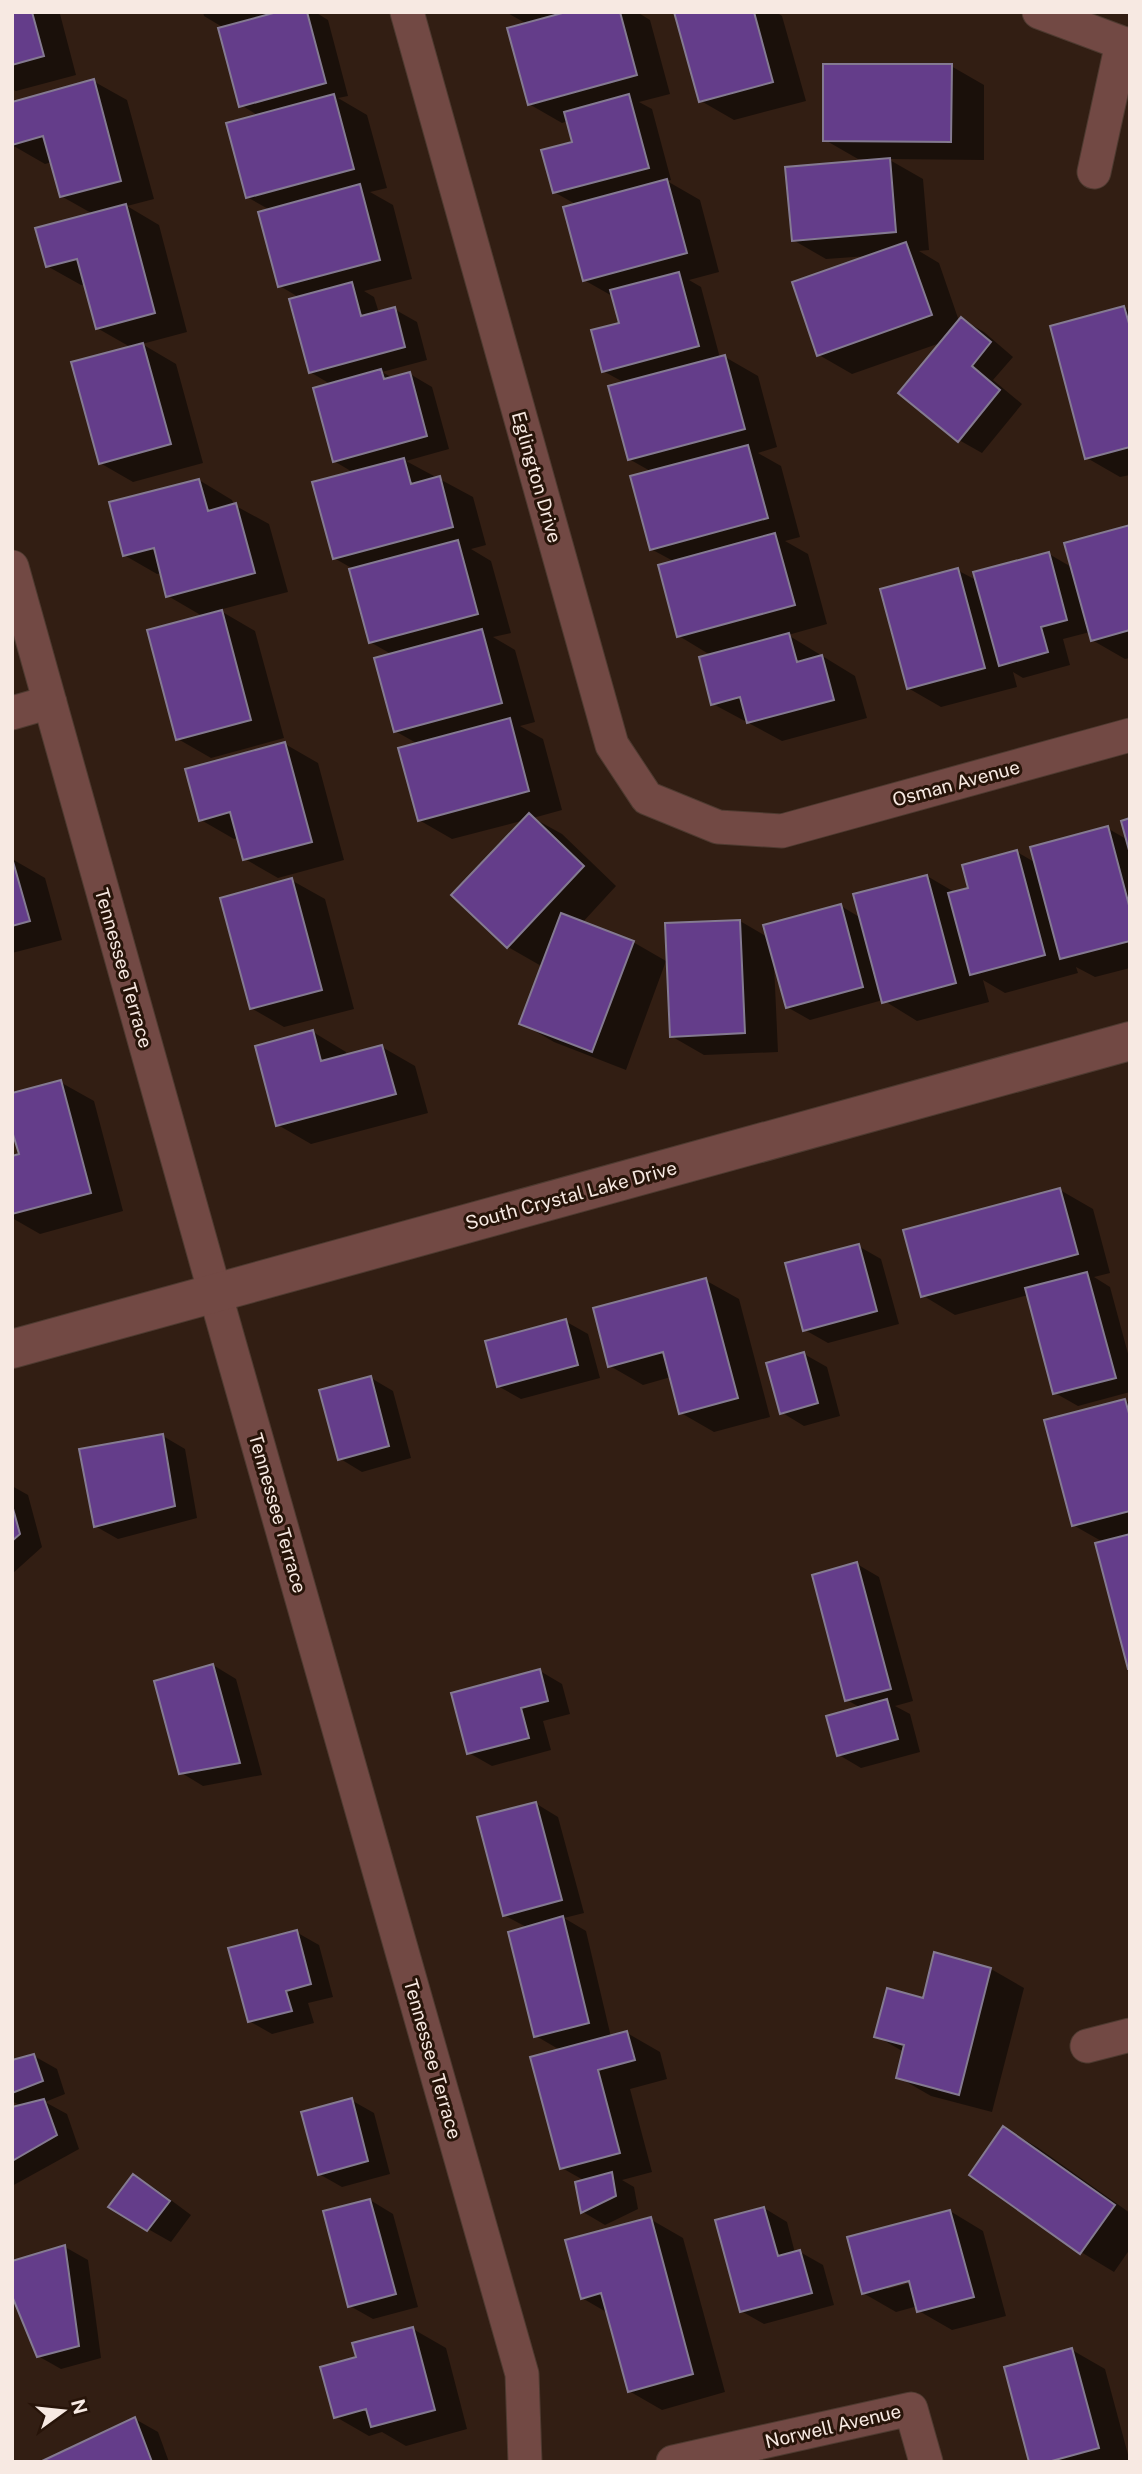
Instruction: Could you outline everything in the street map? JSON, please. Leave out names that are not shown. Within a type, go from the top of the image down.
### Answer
[{"type":"street","name":"Eglington Drive","points":[[407,12],[612,745],[647,798],[718,827],[782,831]]},
{"type":"street","points":[[1039,12],[1126,44],[1094,172]]},
{"type":"street","name":"Tennessee Terrace","points":[[12,568],[522,2374],[525,2462]]},
{"type":"street","points":[[12,713],[50,702]]},
{"type":"street","name":"Osman Avenue","points":[[782,831],[1130,735]]},
{"type":"street","name":"South Crystal Lake Drive","points":[[12,1349],[1130,1041]]},
{"type":"street","points":[[1087,2046],[1130,2035]]},
{"type":"street","name":"Norwell Avenue","points":[[673,2462],[911,2409],[926,2462]]},
{"type":"building","points":[[12,12],[32,12],[44,56],[12,65]]},
{"type":"building","points":[[277,12],[307,12],[326,83],[239,107],[218,28]]},
{"type":"building","points":[[566,12],[620,12],[637,75],[528,105],[507,28]]},
{"type":"building","points":[[674,12],[754,12],[773,82],[699,102]]},
{"type":"building","points":[[823,64],[952,64],[951,142],[823,141]]},
{"type":"building","points":[[94,79],[121,181],[60,197],[43,136],[12,145],[12,102]]},
{"type":"building","points":[[334,94],[354,169],[246,198],[226,123]]},
{"type":"building","points":[[629,94],[649,168],[553,193],[541,150],[572,142],[564,112]]},
{"type":"building","points":[[890,158],[896,232],[792,241],[785,167]]},
{"type":"building","points":[[667,179],[687,253],[583,281],[563,207]]},
{"type":"building","points":[[360,184],[380,260],[278,287],[258,212]]},
{"type":"building","points":[[126,204],[155,313],[96,329],[77,259],[46,267],[35,228]]},
{"type":"building","points":[[906,242],[932,315],[817,356],[792,282]]},
{"type":"building","points":[[679,272],[699,346],[602,372],[591,330],[619,323],[610,290]]},
{"type":"building","points":[[352,282],[361,316],[395,307],[405,347],[309,373],[289,299]]},
{"type":"building","points":[[1124,306],[1130,327],[1130,447],[1085,459],[1050,326]]},
{"type":"building","points":[[961,317],[991,342],[972,366],[1000,390],[958,442],[898,393]]},
{"type":"building","points":[[143,343],[171,444],[99,464],[71,362]]},
{"type":"building","points":[[725,355],[745,429],[628,460],[608,386]]},
{"type":"building","points":[[381,369],[384,379],[410,372],[427,436],[333,462],[313,388]]},
{"type":"building","points":[[748,445],[768,518],[650,550],[630,476]]},
{"type":"building","points":[[404,458],[411,484],[440,476],[453,527],[333,559],[312,482]]},
{"type":"building","points":[[199,479],[208,511],[236,503],[255,573],[166,597],[154,548],[123,556],[109,502]]},
{"type":"building","points":[[1130,525],[1130,630],[1091,641],[1064,543]]},
{"type":"building","points":[[775,533],[795,605],[677,637],[658,565]]},
{"type":"building","points":[[458,540],[478,614],[369,643],[349,569]]},
{"type":"building","points":[[1049,552],[1067,620],[1041,627],[1048,652],[999,666],[973,572]]},
{"type":"building","points":[[958,568],[985,668],[907,689],[880,589]]},
{"type":"building","points":[[222,610],[251,720],[176,740],[147,630]]},
{"type":"building","points":[[482,629],[502,703],[394,732],[374,658]]},
{"type":"building","points":[[789,633],[797,662],[822,655],[834,700],[747,723],[740,697],[711,705],[699,657]]},
{"type":"building","points":[[510,718],[529,791],[418,821],[398,748]]},
{"type":"building","points":[[285,742],[312,842],[243,860],[230,812],[199,821],[185,769]]},
{"type":"building","points":[[529,813],[584,866],[507,948],[451,895]]},
{"type":"building","points":[[1130,818],[1130,854],[1121,821]]},
{"type":"building","points":[[1108,826],[1130,909],[1130,941],[1060,959],[1030,847]]},
{"type":"building","points":[[1017,850],[1045,955],[970,975],[948,893],[968,888],[962,865]]},
{"type":"building","points":[[12,858],[30,921],[12,926]]},
{"type":"building","points":[[927,875],[956,983],[882,1003],[853,894]]},
{"type":"building","points":[[292,878],[322,990],[250,1009],[220,898]]},
{"type":"building","points":[[841,904],[863,987],[786,1008],[763,925]]},
{"type":"building","points":[[561,913],[634,941],[592,1052],[519,1024]]},
{"type":"building","points":[[740,920],[745,1033],[670,1037],[665,923]]},
{"type":"building","points":[[313,1030],[321,1061],[382,1045],[396,1094],[276,1126],[255,1046]]},
{"type":"building","points":[[61,1080],[91,1193],[12,1214],[12,1156],[19,1154],[12,1131],[12,1093]]},
{"type":"building","points":[[1060,1188],[1078,1254],[921,1297],[903,1230]]},
{"type":"building","points":[[859,1244],[877,1311],[803,1331],[785,1263]]},
{"type":"building","points":[[1087,1272],[1116,1378],[1053,1394],[1025,1288]]},
{"type":"building","points":[[706,1278],[738,1398],[679,1414],[663,1352],[608,1367],[593,1308]]},
{"type":"building","points":[[566,1319],[578,1365],[497,1387],[485,1341]]},
{"type":"building","points":[[804,1352],[818,1403],[780,1414],[766,1363]]},
{"type":"building","points":[[371,1376],[389,1446],[338,1460],[319,1390]]},
{"type":"building","points":[[1125,1399],[1130,1417],[1130,1511],[1072,1526],[1044,1420]]},
{"type":"building","points":[[163,1434],[175,1506],[94,1527],[79,1449]]},
{"type":"building","points":[[12,1505],[20,1534],[12,1541]]},
{"type":"building","points":[[1130,1534],[1130,1669],[1128,1669],[1095,1543]]},
{"type":"building","points":[[857,1562],[891,1689],[845,1701],[812,1575]]},
{"type":"building","points":[[213,1664],[240,1763],[179,1774],[154,1681]]},
{"type":"building","points":[[540,1669],[548,1701],[521,1708],[529,1738],[467,1754],[451,1693]]},
{"type":"building","points":[[887,1699],[898,1739],[837,1756],[826,1716]]},
{"type":"building","points":[[536,1802],[562,1900],[503,1916],[477,1817]]},
{"type":"building","points":[[563,1916],[589,2023],[534,2037],[508,1932]]},
{"type":"building","points":[[297,1930],[311,1984],[286,1991],[292,2011],[248,2022],[228,1948]]},
{"type":"building","points":[[934,1952],[991,1968],[959,2095],[896,2078],[904,2045],[874,2037],[887,1988],[923,1998]]},
{"type":"building","points":[[627,2031],[635,2060],[598,2070],[620,2153],[560,2169],[530,2057]]},
{"type":"building","points":[[34,2054],[43,2081],[12,2093],[12,2060]]},
{"type":"building","points":[[352,2098],[368,2161],[318,2175],[301,2112]]},
{"type":"building","points":[[44,2099],[57,2135],[12,2161],[12,2107]]},
{"type":"building","points":[[1003,2126],[1115,2205],[1080,2254],[969,2175]]},
{"type":"building","points":[[612,2172],[616,2196],[581,2213],[575,2182]]},
{"type":"building","points":[[133,2174],[170,2201],[147,2231],[108,2207]]},
{"type":"building","points":[[370,2199],[396,2294],[348,2307],[323,2211]]},
{"type":"building","points":[[764,2207],[778,2256],[800,2250],[812,2293],[740,2312],[715,2220]]},
{"type":"building","points":[[950,2210],[974,2297],[917,2312],[909,2281],[862,2294],[847,2237]]},
{"type":"building","points":[[651,2217],[693,2374],[628,2392],[601,2293],[581,2299],[565,2240]]},
{"type":"building","points":[[65,2245],[79,2346],[37,2357],[12,2296],[12,2261]]},
{"type":"building","points":[[413,2327],[435,2410],[371,2427],[366,2409],[334,2418],[320,2367],[356,2357],[352,2343]]},
{"type":"building","points":[[1072,2348],[1099,2448],[1048,2462],[1029,2462],[1004,2367]]},
{"type":"building","points":[[135,2417],[152,2462],[40,2462]]}]
